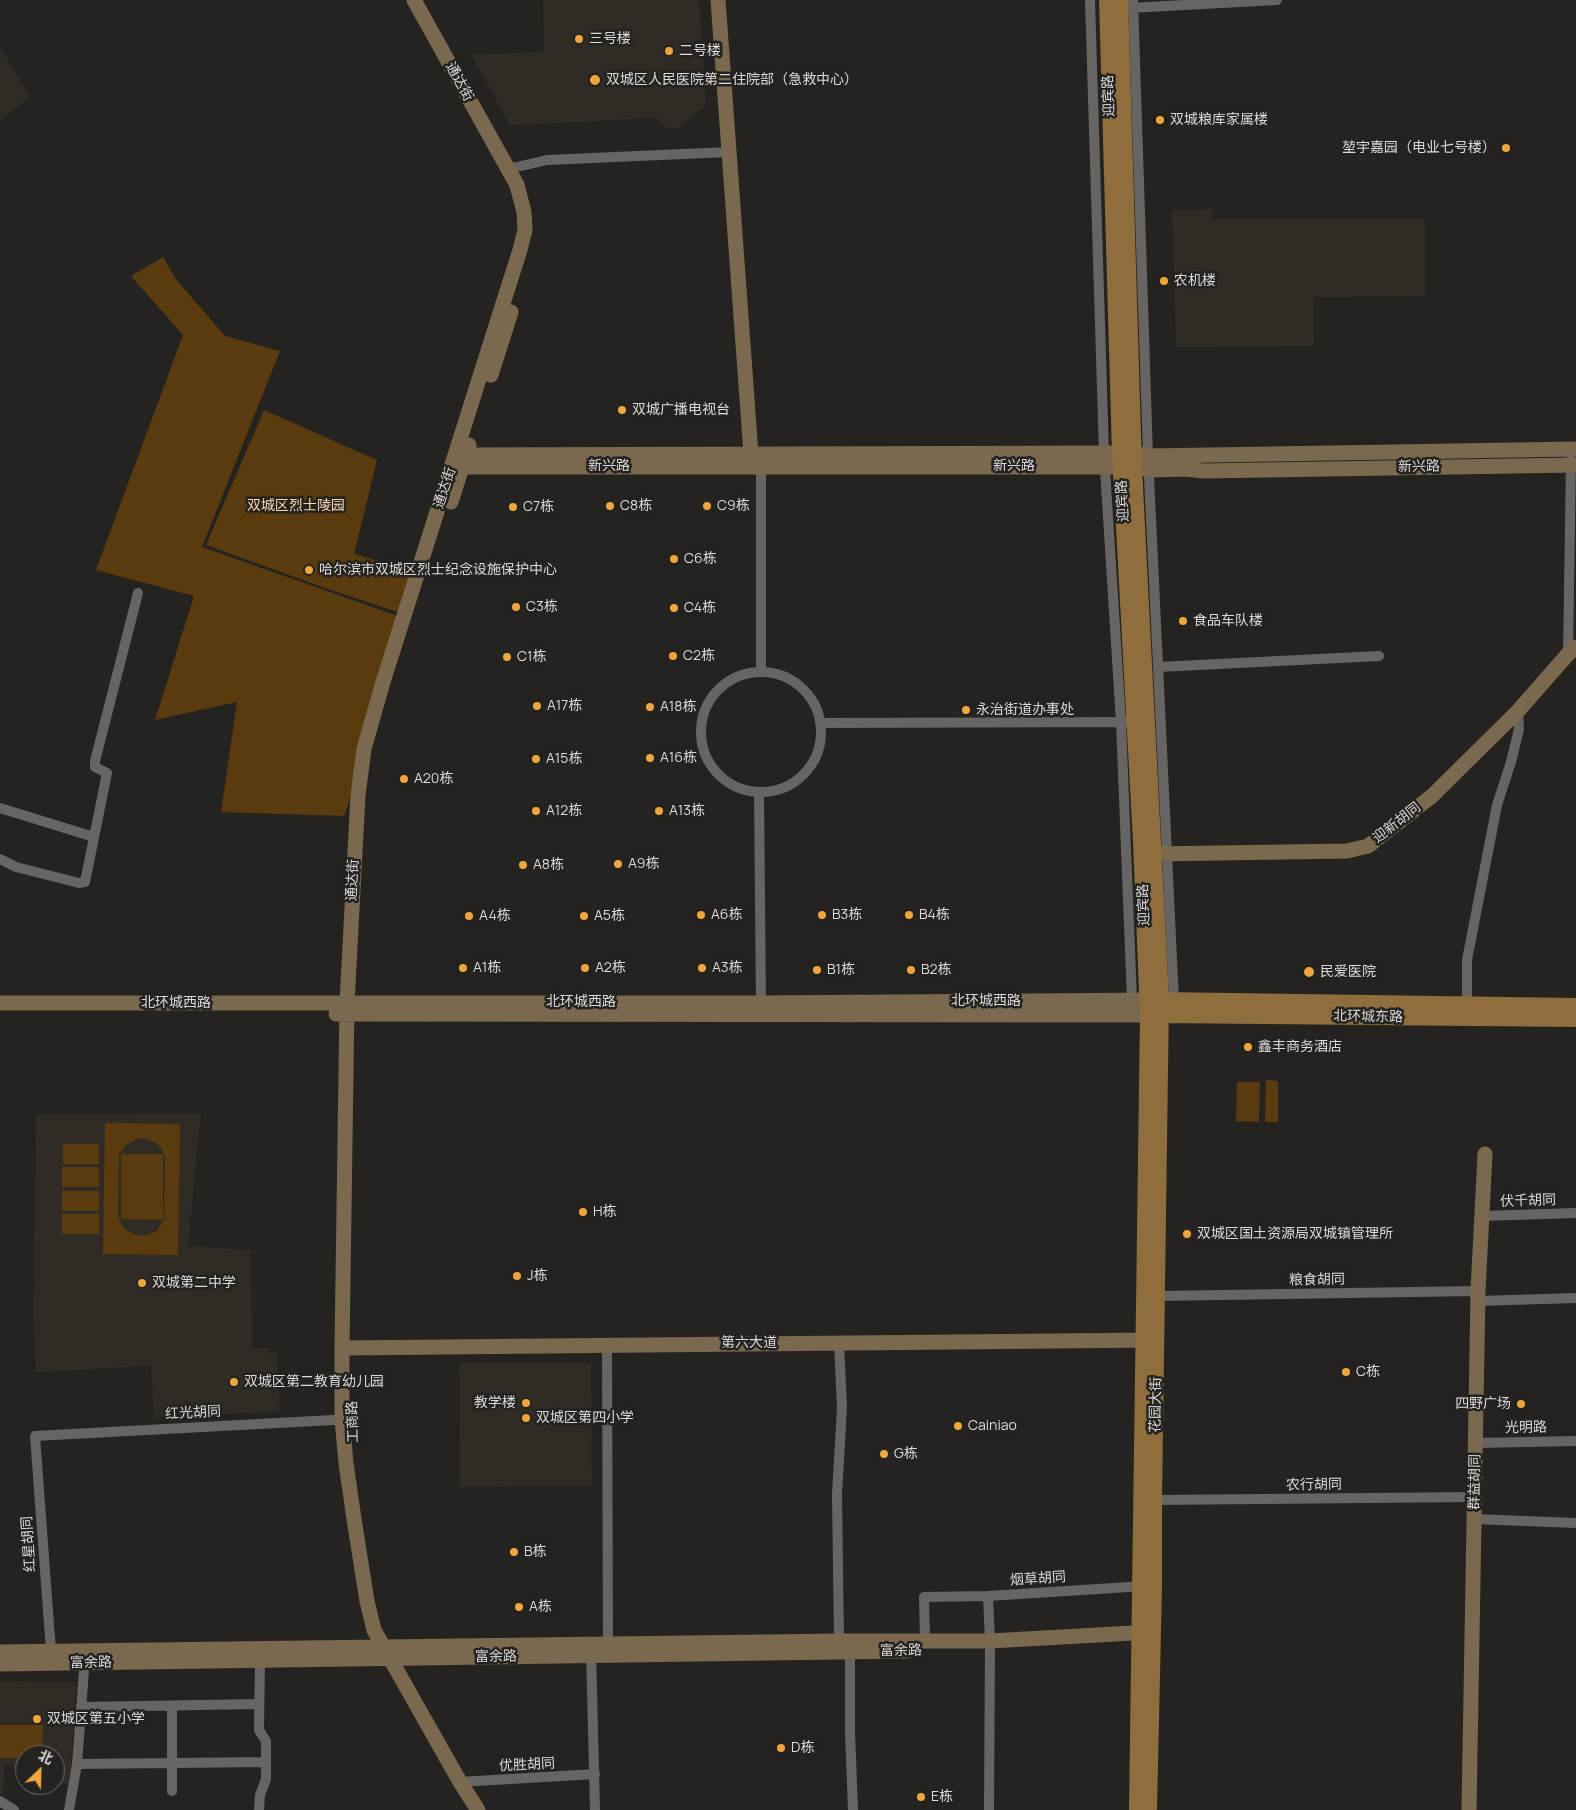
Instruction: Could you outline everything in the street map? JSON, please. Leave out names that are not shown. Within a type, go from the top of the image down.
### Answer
[{"type":"main road","name":"通达街","points":[[414,0],[481,122],[513,168]]},
{"type":"main road","name":"通达街","points":[[352,1008],[358,795],[364,749],[459,461],[520,250],[524,230],[522,199],[513,168],[426,0]]},
{"type":"main road","points":[[718,0],[729,152],[756,460]]},
{"type":"main road","name":"迎宾路","points":[[1123,3],[1127,461],[1134,722],[1154,1006]]},
{"type":"main road","name":"新兴路","points":[[459,461],[1127,461],[1573,449]]},
{"type":"main road","name":"迎宾路","points":[[1127,461],[1154,671],[1134,722],[1161,854],[1154,1006]]},
{"type":"main road","name":"新兴路","points":[[1127,461],[1203,471],[1574,465]]},
{"type":"main road","name":"迎新胡同","points":[[1161,854],[1347,851],[1368,846],[1432,796],[1518,711],[1572,651]]},
{"type":"main road","name":"北环城西路","points":[[0,1003],[352,1008],[761,1009],[1154,1006]]},
{"type":"main road","name":"北环城西路","points":[[761,1009],[1154,1006]]},
{"type":"main road","name":"北环城东路","points":[[1154,1006],[1576,1006]]},
{"type":"main road","name":"北环城东路","points":[[1154,1006],[1576,1019]]},
{"type":"main road","name":"花园大街","points":[[1147,1586],[1154,1500],[1150,1340],[1157,1296],[1154,1006]]},
{"type":"main road","name":"花园大街","points":[[1137,1810],[1147,1586],[1154,1006]]},
{"type":"main road","name":"北环城西路","points":[[0,1014],[352,1008]]},
{"type":"main road","name":"工商路","points":[[352,1008],[346,1463],[374,1630],[393,1652],[478,1810]]},
{"type":"main road","name":"群益胡同","points":[[1469,1810],[1478,1296],[1485,1154]]},
{"type":"main road","name":"第六大道","points":[[347,1348],[1150,1340]]},
{"type":"main road","name":"花园大街","points":[[1146,1632],[1149,1810]]},
{"type":"main road","name":"富余路","points":[[0,1664],[85,1657],[845,1646],[925,1640],[990,1641],[1146,1632]]},
{"type":"main road","name":"富余路","points":[[591,1650],[608,1645],[845,1646],[966,1650],[990,1641]]},
{"type":"main road","name":"富余路","points":[[0,1652],[51,1651],[85,1657],[260,1661],[393,1652]]},
{"type":"main road","name":"工商路","points":[[464,1782],[488,1810]]},
{"type":"street","points":[[1090,0],[1127,461]]},
{"type":"street","points":[[1123,3],[1277,0]]},
{"type":"street","points":[[513,168],[547,160],[729,152]]},
{"type":"street","points":[[1572,651],[1573,449]]},
{"type":"street","points":[[756,460],[761,672]]},
{"type":"street","points":[[0,859],[16,866],[79,883],[85,882],[106,773],[95,767],[95,761],[138,593]]},
{"type":"street","points":[[1161,854],[1154,671],[1379,656]]},
{"type":"street","points":[[761,672],[780,675],[797,684],[810,697],[819,714],[820,723],[822,733],[818,752],[809,769],[795,782],[778,790],[759,793],[738,789],[721,778],[708,762],[701,742],[701,721],[708,702],[722,686],[740,675],[761,672]]},
{"type":"street","points":[[1467,1005],[1467,960],[1497,805],[1519,729],[1518,711]]},
{"type":"street","points":[[820,723],[1134,722]]},
{"type":"street","points":[[759,793],[761,1009]]},
{"type":"street","points":[[0,808],[94,837]]},
{"type":"street","name":"伏千胡同","points":[[1482,1216],[1576,1213]]},
{"type":"street","name":"粮食胡同","points":[[1157,1296],[1478,1296],[1576,1298]]},
{"type":"street","points":[[839,1343],[842,1408],[837,1494],[853,1810]]},
{"type":"street","points":[[607,1344],[608,1645]]},
{"type":"street","name":"红光胡同","points":[[34,1436],[347,1419]]},
{"type":"street","name":"红星胡同","points":[[34,1436],[51,1651]]},
{"type":"street","name":"光明路","points":[[1476,1443],[1576,1441]]},
{"type":"street","name":"农行胡同","points":[[1154,1500],[1475,1497]]},
{"type":"street","points":[[1474,1519],[1576,1523]]},
{"type":"street","name":"烟草胡同","points":[[925,1640],[924,1597],[988,1596],[1147,1586]]},
{"type":"street","points":[[988,1596],[990,1641],[989,1810]]},
{"type":"street","points":[[591,1650],[596,1810]]},
{"type":"street","points":[[69,1810],[77,1764],[85,1657]]},
{"type":"street","points":[[259,1810],[260,1795],[266,1779],[266,1741],[260,1730],[260,1661]]},
{"type":"street","points":[[81,1707],[259,1704]]},
{"type":"street","points":[[172,1706],[172,1791]]},
{"type":"street","points":[[77,1764],[266,1762]]},
{"type":"street","name":"优胜胡同","points":[[464,1782],[594,1774]]},
{"type":"street","points":[[0,1802],[14,1810]]},
{"type":"shaded area","name":"双城区人民医院第二住院部（急救中心）","points":[[543,0],[699,0],[706,106],[677,129],[667,128],[656,118],[510,125],[471,55],[544,52]]},
{"type":"shaded area","points":[[0,45],[29,96],[0,123]]},
{"type":"shaded area","points":[[1212,209],[1212,219],[1425,219],[1425,296],[1313,297],[1314,346],[1176,347],[1172,210]]},
{"type":"shaded area","name":"双城第二中学","points":[[201,1113],[188,1246],[251,1250],[252,1349],[268,1348],[268,1353],[277,1351],[280,1411],[154,1418],[151,1366],[36,1372],[33,1317],[36,1114]]},
{"type":"shaded area","name":"双城区第四小学","points":[[459,1363],[591,1363],[592,1486],[460,1487]]},
{"type":"shaded area","name":"双城区第五小学","points":[[0,1681],[76,1682],[70,1784],[65,1784],[65,1745],[15,1745],[15,1766],[5,1765],[3,1795],[0,1793]]},
{"type":"green space","points":[[163,257],[175,278],[225,336],[280,351],[202,547],[398,616],[358,749],[349,802],[344,816],[221,812],[237,702],[155,720],[194,596],[96,570],[183,335],[131,276]]},
{"type":"green space","name":"双城区烈士陵园","points":[[264,410],[377,460],[354,554],[411,570],[400,613],[206,545]]},
{"type":"green space","points":[[1266,1080],[1278,1081],[1278,1122],[1265,1122]]},
{"type":"green space","points":[[1237,1082],[1260,1082],[1259,1122],[1236,1121]]},
{"type":"green space","points":[[105,1123],[180,1124],[178,1255],[103,1254]],"holes":[[[138,1138],[156,1143],[162,1149],[165,1160],[164,1219],[157,1231],[144,1236],[133,1234],[125,1229],[120,1222],[118,1213],[119,1155],[126,1145]]]},
{"type":"green space","points":[[63,1144],[99,1144],[99,1164],[63,1164]]},
{"type":"green space","points":[[121,1154],[163,1154],[163,1220],[121,1219]]},
{"type":"green space","points":[[62,1167],[99,1167],[99,1187],[62,1187]]},
{"type":"green space","points":[[62,1191],[99,1191],[99,1211],[62,1211]]},
{"type":"green space","points":[[62,1214],[99,1214],[99,1234],[62,1234]]},
{"type":"green space","points":[[0,1725],[43,1725],[42,1745],[15,1745],[15,1758],[0,1758]]},
{"type":"place","name":"三号楼","points":[[579,39]]},
{"type":"place","name":"二号楼","points":[[669,51]]},
{"type":"place","name":"双城区人民医院第二住院部（急救中心）","points":[[595,80]]},
{"type":"place","name":"双城粮库家属楼","points":[[1160,120]]},
{"type":"place","name":"堃宇嘉园（电业七号楼）","points":[[1506,148]]},
{"type":"place","name":"农机楼","points":[[1164,281]]},
{"type":"place","name":"双城广播电视台","points":[[622,410]]},
{"type":"place","name":"C8栋","points":[[610,506]]},
{"type":"place","name":"C9栋","points":[[707,506]]},
{"type":"place","name":"C7栋","points":[[513,507]]},
{"type":"place","name":"C6栋","points":[[674,559]]},
{"type":"place","name":"哈尔滨市双城区烈士纪念设施保护中心","points":[[309,570]]},
{"type":"place","name":"C3栋","points":[[516,607]]},
{"type":"place","name":"C4栋","points":[[674,608]]},
{"type":"place","name":"食品车队楼","points":[[1183,621]]},
{"type":"place","name":"C2栋","points":[[673,656]]},
{"type":"place","name":"C1栋","points":[[507,657]]},
{"type":"place","name":"A17栋","points":[[537,706]]},
{"type":"place","name":"A18栋","points":[[650,707]]},
{"type":"place","name":"永治街道办事处","points":[[966,710]]},
{"type":"place","name":"A16栋","points":[[650,758]]},
{"type":"place","name":"A15栋","points":[[536,759]]},
{"type":"place","name":"A20栋","points":[[404,779]]},
{"type":"place","name":"A12栋","points":[[536,811]]},
{"type":"place","name":"A13栋","points":[[659,811]]},
{"type":"place","name":"A9栋","points":[[618,864]]},
{"type":"place","name":"A8栋","points":[[523,865]]},
{"type":"place","name":"A6栋","points":[[701,915]]},
{"type":"place","name":"B3栋","points":[[822,915]]},
{"type":"place","name":"B4栋","points":[[909,915]]},
{"type":"place","name":"A4栋","points":[[469,916]]},
{"type":"place","name":"A5栋","points":[[584,916]]},
{"type":"place","name":"A1栋","points":[[463,968]]},
{"type":"place","name":"A2栋","points":[[585,968]]},
{"type":"place","name":"A3栋","points":[[702,968]]},
{"type":"place","name":"B1栋","points":[[817,970]]},
{"type":"place","name":"B2栋","points":[[911,970]]},
{"type":"place","name":"民爱医院","points":[[1309,972]]},
{"type":"place","name":"鑫丰商务酒店","points":[[1248,1047]]},
{"type":"place","name":"H栋","points":[[583,1212]]},
{"type":"place","name":"双城区国土资源局双城镇管理所","points":[[1187,1234]]},
{"type":"place","name":"J栋","points":[[517,1276]]},
{"type":"place","name":"双城第二中学","points":[[142,1283]]},
{"type":"place","name":"C栋","points":[[1346,1372]]},
{"type":"place","name":"双城区第二教育幼儿园","points":[[234,1382]]},
{"type":"place","name":"教学楼","points":[[526,1403]]},
{"type":"place","name":"四野广场","points":[[1521,1404]]},
{"type":"place","name":"双城区第四小学","points":[[526,1418]]},
{"type":"place","name":"Cainiao","points":[[958,1426]]},
{"type":"place","name":"G栋","points":[[884,1454]]},
{"type":"place","name":"B栋","points":[[514,1552]]},
{"type":"place","name":"A栋","points":[[519,1607]]},
{"type":"place","name":"双城区第五小学","points":[[37,1719]]},
{"type":"place","name":"D栋","points":[[781,1748]]},
{"type":"place","name":"E栋","points":[[921,1797]]}]
